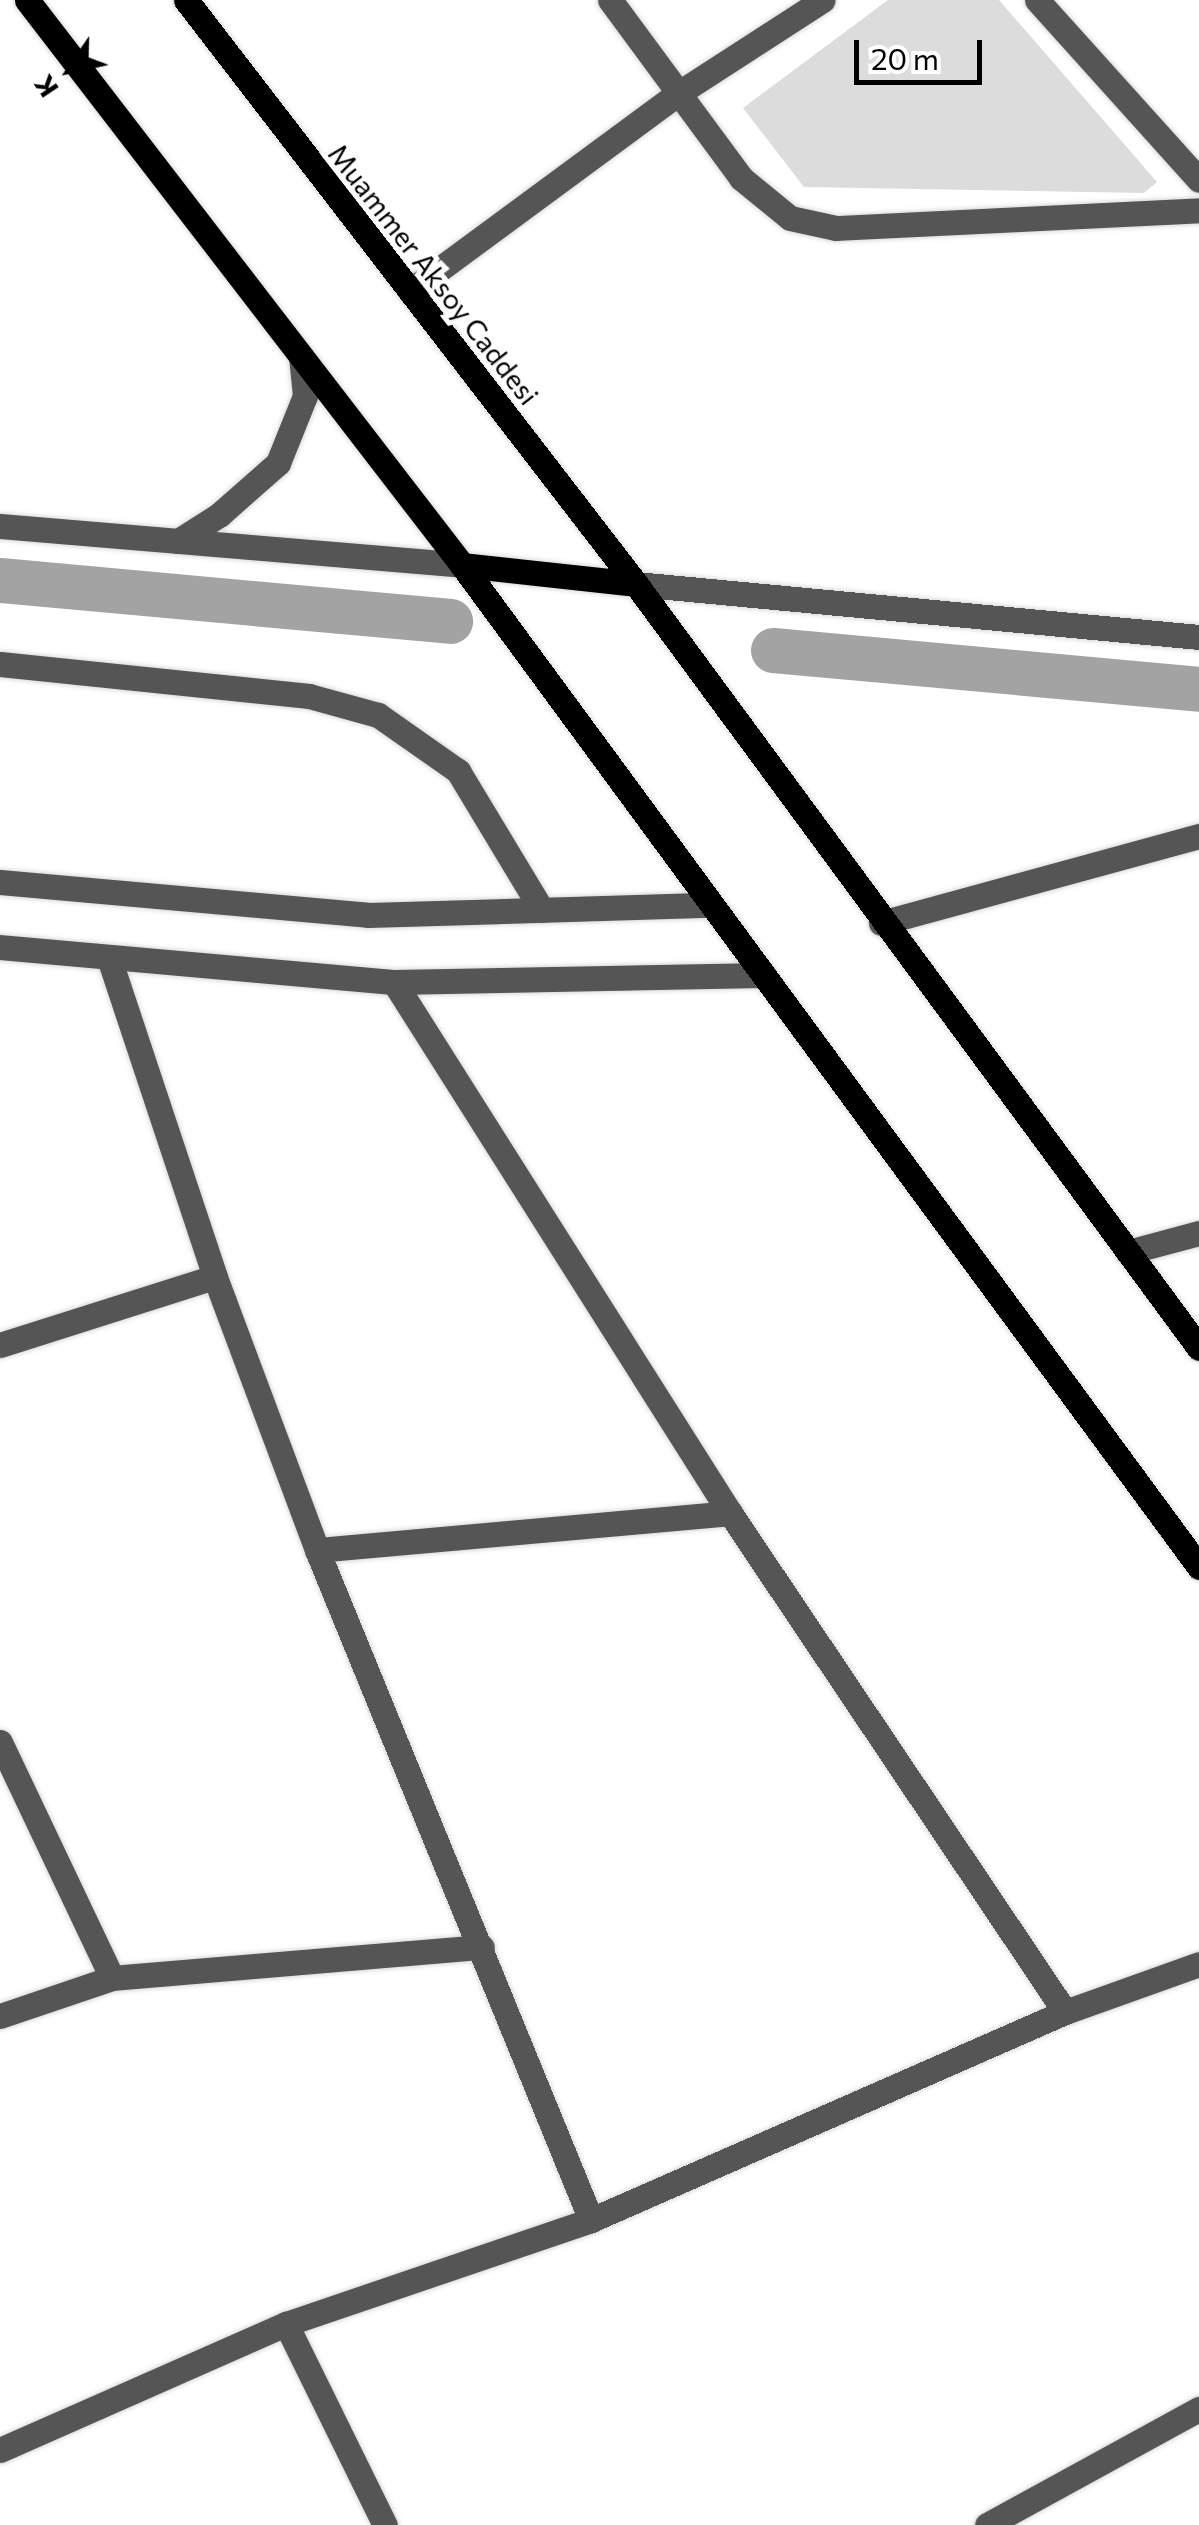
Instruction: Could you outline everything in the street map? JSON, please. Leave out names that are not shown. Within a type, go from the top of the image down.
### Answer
[{"type":"main road","points":[[27,0],[462,565],[1199,1567]]},
{"type":"main road","name":"Muammer Aksoy Caddesi","points":[[186,0],[636,584],[881,922],[1199,1348]]},
{"type":"main road","points":[[462,565],[636,584]]},
{"type":"street","points":[[610,0],[741,178],[790,218],[836,228],[1199,210]]},
{"type":"street","points":[[410,291],[679,93],[823,0]]},
{"type":"street","points":[[1037,0],[1199,180]]},
{"type":"street","points":[[178,541],[220,515],[278,463],[305,396],[301,356]]},
{"type":"street","points":[[0,526],[462,565]]},
{"type":"street","points":[[636,584],[1199,637]]},
{"type":"street","points":[[0,664],[309,696],[378,715],[458,772],[542,910]]},
{"type":"street","points":[[881,922],[1199,836]]},
{"type":"street","points":[[0,882],[368,915],[710,905]]},
{"type":"street","points":[[0,947],[394,982],[764,975]]},
{"type":"street","points":[[109,958],[215,1277],[317,1550],[591,2220]]},
{"type":"street","points":[[394,982],[730,1513],[1065,2012]]},
{"type":"street","points":[[1128,1252],[1199,1234]]},
{"type":"street","points":[[0,1344],[215,1277]]},
{"type":"street","points":[[317,1550],[730,1513]]},
{"type":"street","points":[[0,1742],[112,1978]]},
{"type":"street","points":[[0,2016],[112,1978],[482,1947]]},
{"type":"street","points":[[0,2450],[286,2324],[591,2220],[1065,2012],[1199,1964]]},
{"type":"street","points":[[286,2324],[385,2525]]},
{"type":"street","points":[[987,2525],[1199,2409]]},
{"type":"shaded area","points":[[888,0],[999,0],[1157,182],[1144,193],[804,187],[743,108]]},
{"type":"waterway","points":[[0,580],[450,621]]},
{"type":"waterway","points":[[773,650],[1199,689]]}]
